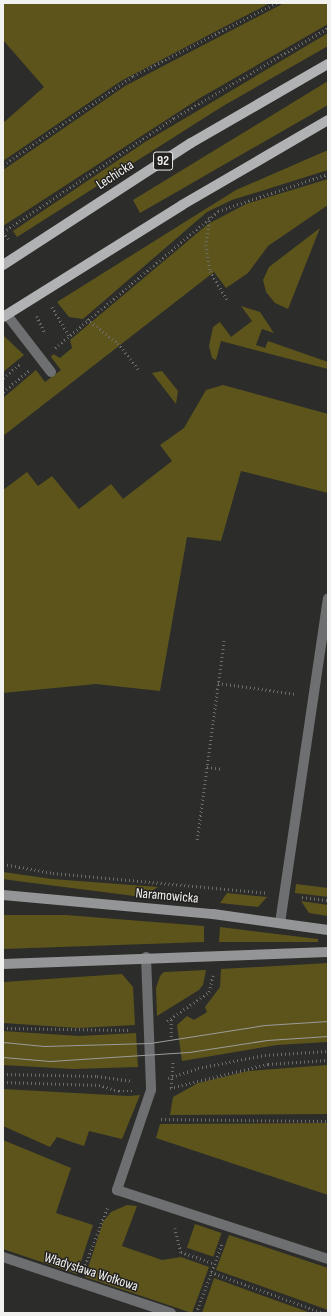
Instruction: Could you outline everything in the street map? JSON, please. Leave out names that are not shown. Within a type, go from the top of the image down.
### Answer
[{"type":"main road","name":"Lechicka","points":[[3,265],[191,143],[328,64]]},
{"type":"main road","points":[[5,316],[182,205],[328,120]]},
{"type":"street","points":[[5,316],[51,372]]},
{"type":"street","points":[[280,922],[328,599]]},
{"type":"street","name":"Naramowicka","points":[[3,895],[280,922],[328,930]]},
{"type":"street","points":[[3,964],[146,957],[328,952]]},
{"type":"street","points":[[146,957],[151,1085],[141,1120],[117,1190],[328,1259]]},
{"type":"street","name":"Władysława Wołkowa","points":[[3,1257],[171,1313]]},
{"type":"path","points":[[3,165],[133,76],[276,3]]},
{"type":"path","points":[[11,243],[3,232],[174,118],[328,28]]},
{"type":"path","points":[[3,392],[87,319],[210,216],[234,204],[328,174]]},
{"type":"path","points":[[210,216],[206,245],[210,271],[228,301]]},
{"type":"path","points":[[50,303],[69,335]]},
{"type":"path","points":[[87,319],[118,343],[139,370]]},
{"type":"path","points":[[3,378],[35,351]]},
{"type":"path","points":[[197,840],[224,641]]},
{"type":"path","points":[[218,683],[290,693]]},
{"type":"path","points":[[207,767],[223,769]]},
{"type":"path","points":[[3,864],[53,873],[283,894],[328,900]]},
{"type":"path","points":[[164,1023],[209,992],[213,966]]},
{"type":"path","points":[[171,1019],[171,1037]]},
{"type":"path","points":[[3,1028],[136,1029]]},
{"type":"path","points":[[160,1079],[264,1056],[328,1051]]},
{"type":"path","points":[[166,1089],[268,1064],[328,1060]]},
{"type":"path","points":[[3,1074],[139,1081]]},
{"type":"path","points":[[3,1082],[99,1085],[119,1091],[139,1090]]},
{"type":"path","points":[[141,1120],[328,1121]]},
{"type":"path","points":[[83,1269],[98,1227],[117,1190]]},
{"type":"path","points":[[196,1313],[223,1240]]},
{"type":"path","points":[[181,1252],[215,1264]]},
{"type":"path","points":[[211,1272],[323,1313]]},
{"type":"shaded area","points":[[3,3],[270,3],[121,81],[3,161],[3,123],[44,87],[3,40]]},
{"type":"shaded area","points":[[284,3],[328,3],[328,24],[200,98],[3,226],[3,170],[125,86]]},
{"type":"shaded area","points":[[328,33],[328,46],[223,106],[17,237],[13,231],[145,142]]},
{"type":"shaded area","points":[[328,81],[328,105],[140,213],[133,200]]},
{"type":"shaded area","points":[[328,150],[328,170],[232,200],[207,212],[83,319],[69,317],[57,302],[236,190]]},
{"type":"shaded area","points":[[328,179],[328,205],[268,246],[248,273],[226,288],[214,272],[3,436],[3,398],[36,370],[45,382],[61,370],[51,357],[53,354],[60,358],[72,348],[70,340],[208,224],[246,204]]},
{"type":"shaded area","points":[[320,228],[288,309],[275,303],[266,292],[263,280],[269,267]]},
{"type":"shaded area","points":[[241,306],[260,312],[274,333],[262,329],[256,345],[265,348],[268,341],[328,362],[328,369],[221,341],[216,360],[212,358],[209,346],[213,327],[220,322],[231,337],[252,321]]},
{"type":"shaded area","points":[[3,335],[24,355],[3,372]]},
{"type":"shaded area","points":[[162,371],[178,391],[176,404],[152,373]]},
{"type":"shaded area","points":[[223,385],[328,414],[328,493],[241,471],[221,541],[187,537],[160,691],[96,684],[3,693],[3,490],[27,472],[38,486],[52,476],[79,509],[111,484],[123,499],[172,461],[160,445],[184,428],[206,390]]},
{"type":"shaded area","points":[[3,872],[52,879],[158,887],[142,897],[3,879]]},
{"type":"shaded area","points":[[296,884],[328,888],[327,897],[295,893]]},
{"type":"shaded area","points":[[227,893],[267,897],[258,907],[220,903]]},
{"type":"shaded area","points":[[301,901],[328,905],[328,916],[309,913]]},
{"type":"shaded area","points":[[3,915],[66,915],[204,926],[204,942],[3,949]]},
{"type":"shaded area","points":[[220,927],[318,939],[318,942],[219,942]]},
{"type":"shaded area","points":[[328,963],[328,1042],[277,1045],[182,1061],[177,1025],[187,1016],[194,1020],[207,1012],[205,1007],[220,987],[221,969]]},
{"type":"shaded area","points":[[206,970],[203,985],[199,990],[157,1016],[156,988],[160,976],[164,972]]},
{"type":"shaded area","points":[[122,974],[133,987],[135,1025],[78,1028],[3,1023],[3,982]]},
{"type":"shaded area","points":[[3,1031],[79,1036],[136,1033],[138,1067],[73,1069],[3,1065]]},
{"type":"shaded area","points":[[328,1065],[328,1114],[170,1115],[173,1097],[198,1083],[248,1071]]},
{"type":"shaded area","points":[[3,1089],[129,1096],[140,1095],[122,1139],[89,1131],[84,1146],[57,1137],[50,1147],[3,1126]]},
{"type":"shaded area","points":[[328,1123],[328,1195],[156,1138],[160,1124]]},
{"type":"shaded area","points":[[3,1140],[71,1168],[56,1213],[93,1225],[77,1274],[3,1249]]},
{"type":"shaded area","points":[[127,1205],[137,1206],[122,1246],[162,1260],[181,1257],[209,1267],[192,1313],[85,1277],[103,1222],[111,1212]]},
{"type":"shaded area","points":[[195,1224],[221,1233],[213,1257],[187,1248]]},
{"type":"shaded area","points":[[229,1235],[328,1268],[328,1310],[216,1270]]},
{"type":"shaded area","points":[[214,1278],[311,1313],[202,1313]]},
{"type":"tram line","points":[[3,1042],[44,1046],[150,1043],[265,1025],[328,1021]]},
{"type":"tram line","points":[[3,1057],[50,1061],[189,1052],[267,1040],[328,1036]]}]
